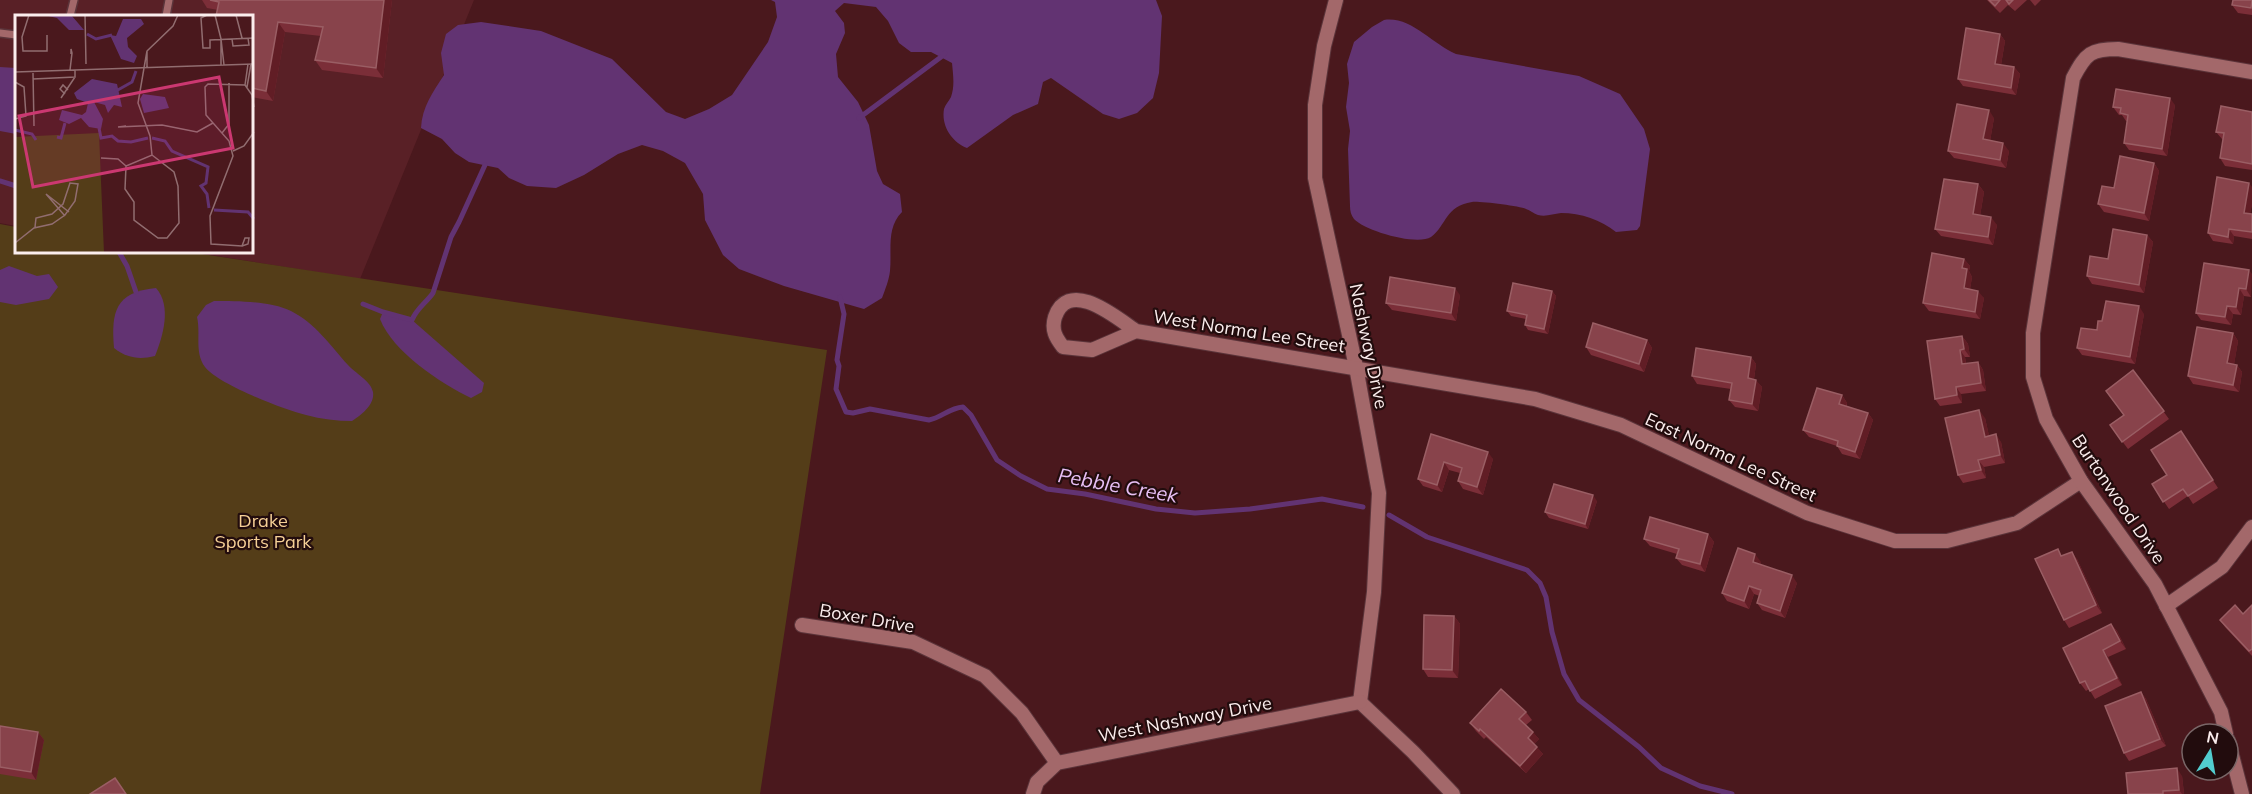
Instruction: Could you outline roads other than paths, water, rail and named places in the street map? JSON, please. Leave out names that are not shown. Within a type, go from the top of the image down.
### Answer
[{"type":"street","name":"Nashway Drive","points":[[1336,0],[1324,46],[1315,105],[1315,178],[1356,367],[1379,493],[1374,592],[1360,702]]},
{"type":"street","name":"Burtonwood Drive","points":[[2223,722],[2221,712],[2155,584],[2081,481],[2046,418],[2033,377],[2033,333],[2073,78],[2082,60],[2099,49],[2118,49],[2252,72]]},
{"type":"street","name":"West Norma Lee Street","points":[[1136,331],[1092,350],[1063,347],[1055,336],[1053,323],[1058,311],[1070,301],[1082,300],[1105,310],[1136,331],[1356,367]]},
{"type":"street","name":"East Norma Lee Street","points":[[1356,367],[1534,399],[1621,424],[1807,513],[1895,541],[1947,541],[2017,523],[2081,481]]},
{"type":"street","points":[[2166,606],[2222,567],[2252,527]]},
{"type":"street","name":"Boxer Drive","points":[[802,625],[913,642],[985,675],[1022,713],[1057,763]]},
{"type":"street","name":"West Nashway Drive","points":[[1057,763],[1360,702]]},
{"type":"street","points":[[1360,702],[1454,794]]},
{"type":"street","points":[[1033,794],[1037,782],[1057,763]]},
{"type":"lane","points":[[70,15],[74,0]]},
{"type":"lane","points":[[166,15],[169,0]]},
{"type":"lane","points":[[0,33],[15,35]]},
{"type":"waterway","name":"Pebble Creek","points":[[859,118],[945,53]]},
{"type":"waterway","points":[[363,304],[412,320],[433,293],[451,237],[485,165]]},
{"type":"waterway","points":[[0,181],[15,186]]},
{"type":"waterway","points":[[120,254],[136,292]]},
{"type":"waterway","name":"Pebble Creek","points":[[840,297],[844,314],[837,360],[839,366],[836,389],[846,412],[853,413],[870,409],[929,420],[963,407],[971,415],[997,460],[1047,489],[1085,494],[1156,509],[1195,513],[1250,509],[1322,499],[1363,507]]},
{"type":"waterway","name":"Pebble Creek","points":[[1389,515],[1427,537],[1527,570],[1540,583],[1546,597],[1552,632],[1564,674],[1579,700],[1639,747],[1661,768],[1700,786],[1732,794]]},
{"type":"park label","name":"Drake Sports Park","points":[[263,530]]}]
